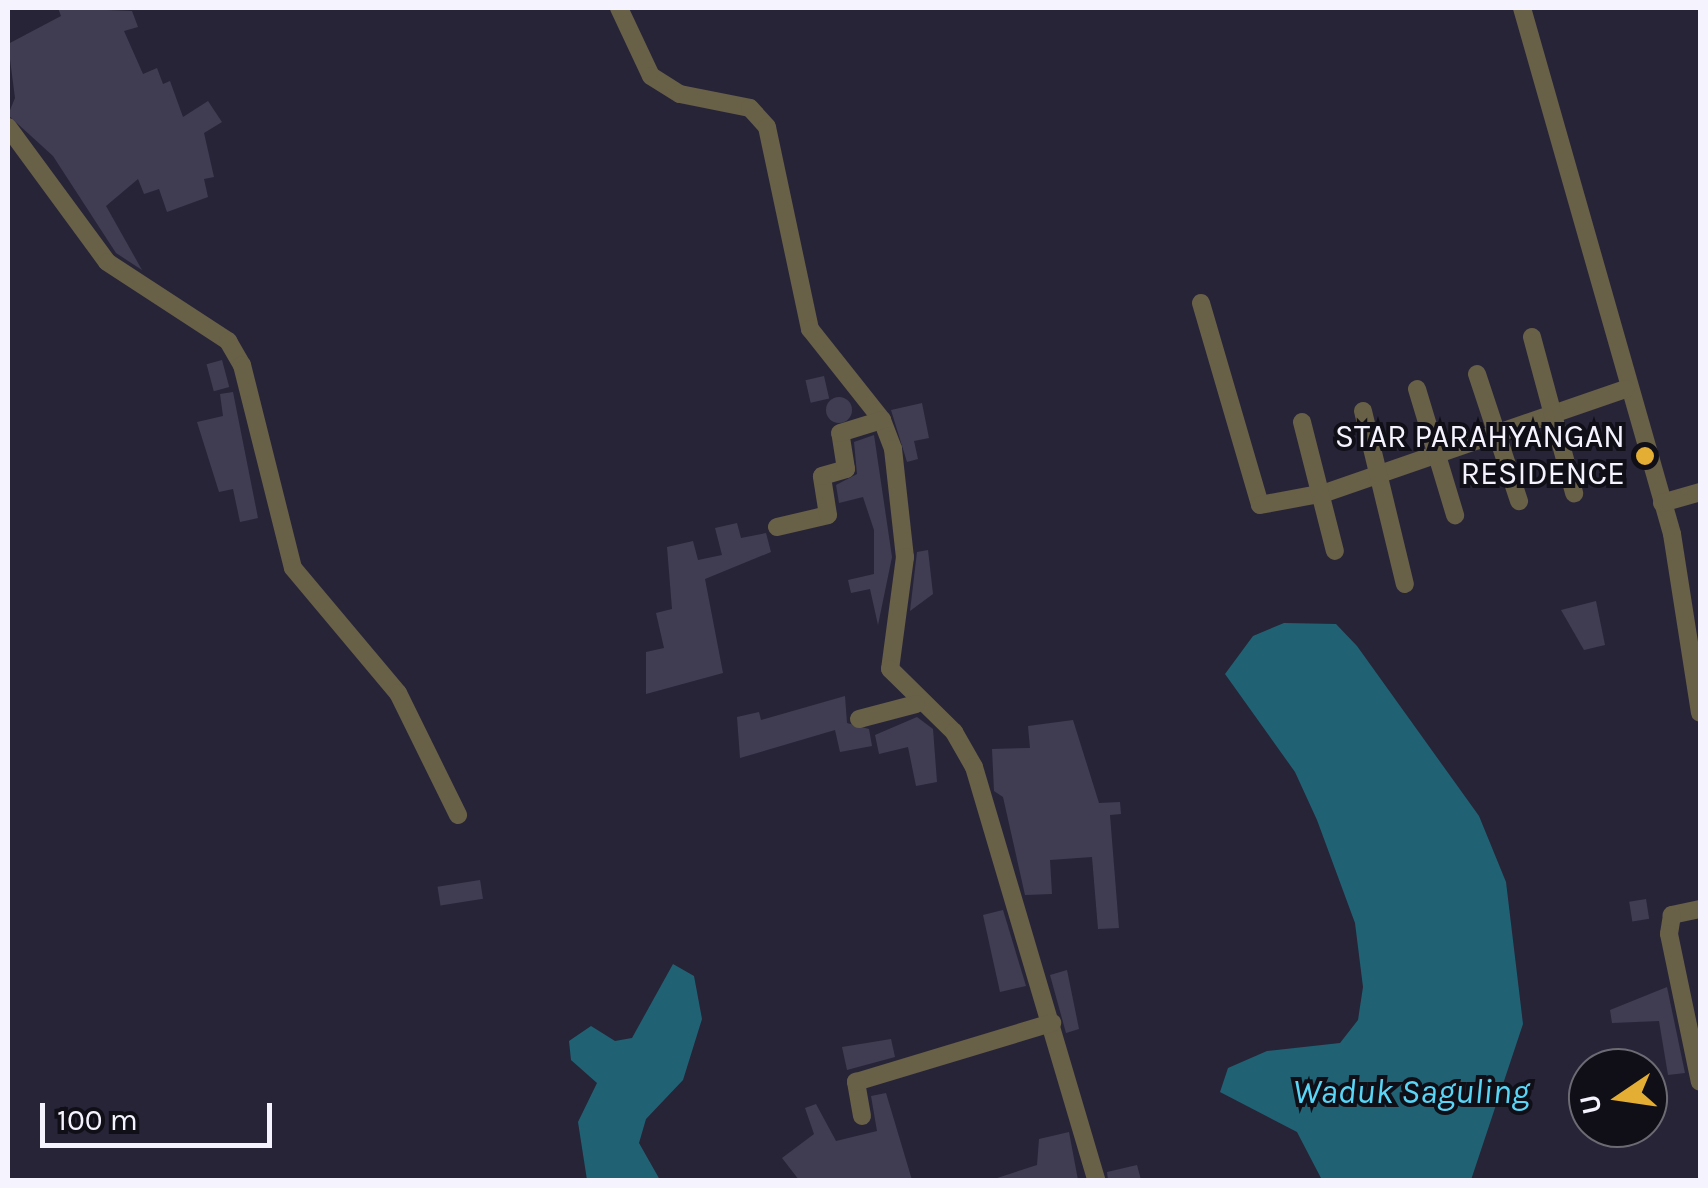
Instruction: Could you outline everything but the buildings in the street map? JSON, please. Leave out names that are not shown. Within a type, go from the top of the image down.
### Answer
[{"type":"street","points":[[619,8],[651,76],[680,94],[750,108],[768,127],[810,329],[882,420],[905,558],[904,602],[887,655],[916,704],[954,732],[974,767],[1096,1180]]},
{"type":"street","points":[[1522,8],[1626,389],[1662,504],[1700,710]]},
{"type":"street","points":[[8,128],[107,262],[228,341],[242,365],[294,568],[398,692],[458,815]]},
{"type":"street","points":[[1201,303],[1260,505],[1320,495],[1626,389]]},
{"type":"street","points":[[1532,337],[1574,493]]},
{"type":"street","points":[[1477,374],[1519,501]]},
{"type":"street","points":[[1418,389],[1455,515]]},
{"type":"street","points":[[1364,411],[1405,584]]},
{"type":"street","points":[[776,527],[828,515],[822,476],[846,468],[840,433],[882,420]]},
{"type":"street","points":[[1302,422],[1335,551]]},
{"type":"street","points":[[1662,504],[1700,492]]},
{"type":"street","points":[[860,719],[916,704]]},
{"type":"street","points":[[1700,909],[1672,916],[1669,934],[1700,1082]]},
{"type":"street","points":[[862,1116],[856,1082],[1052,1022]]},
{"type":"water","name":"Waduk Saguling","points":[[1284,623],[1336,624],[1357,646],[1479,816],[1506,882],[1523,1024],[1471,1180],[1322,1180],[1297,1132],[1220,1092],[1228,1068],[1267,1051],[1340,1043],[1358,1020],[1363,987],[1355,923],[1317,820],[1295,772],[1225,674],[1253,636]]},
{"type":"water","points":[[673,964],[694,976],[702,1019],[683,1080],[646,1119],[639,1143],[660,1180],[587,1180],[578,1122],[597,1083],[571,1060],[569,1041],[591,1026],[615,1041],[632,1038]]},
{"type":"place","name":"STAR PARAHYANGAN RESIDENCE","points":[[1645,456]]}]
